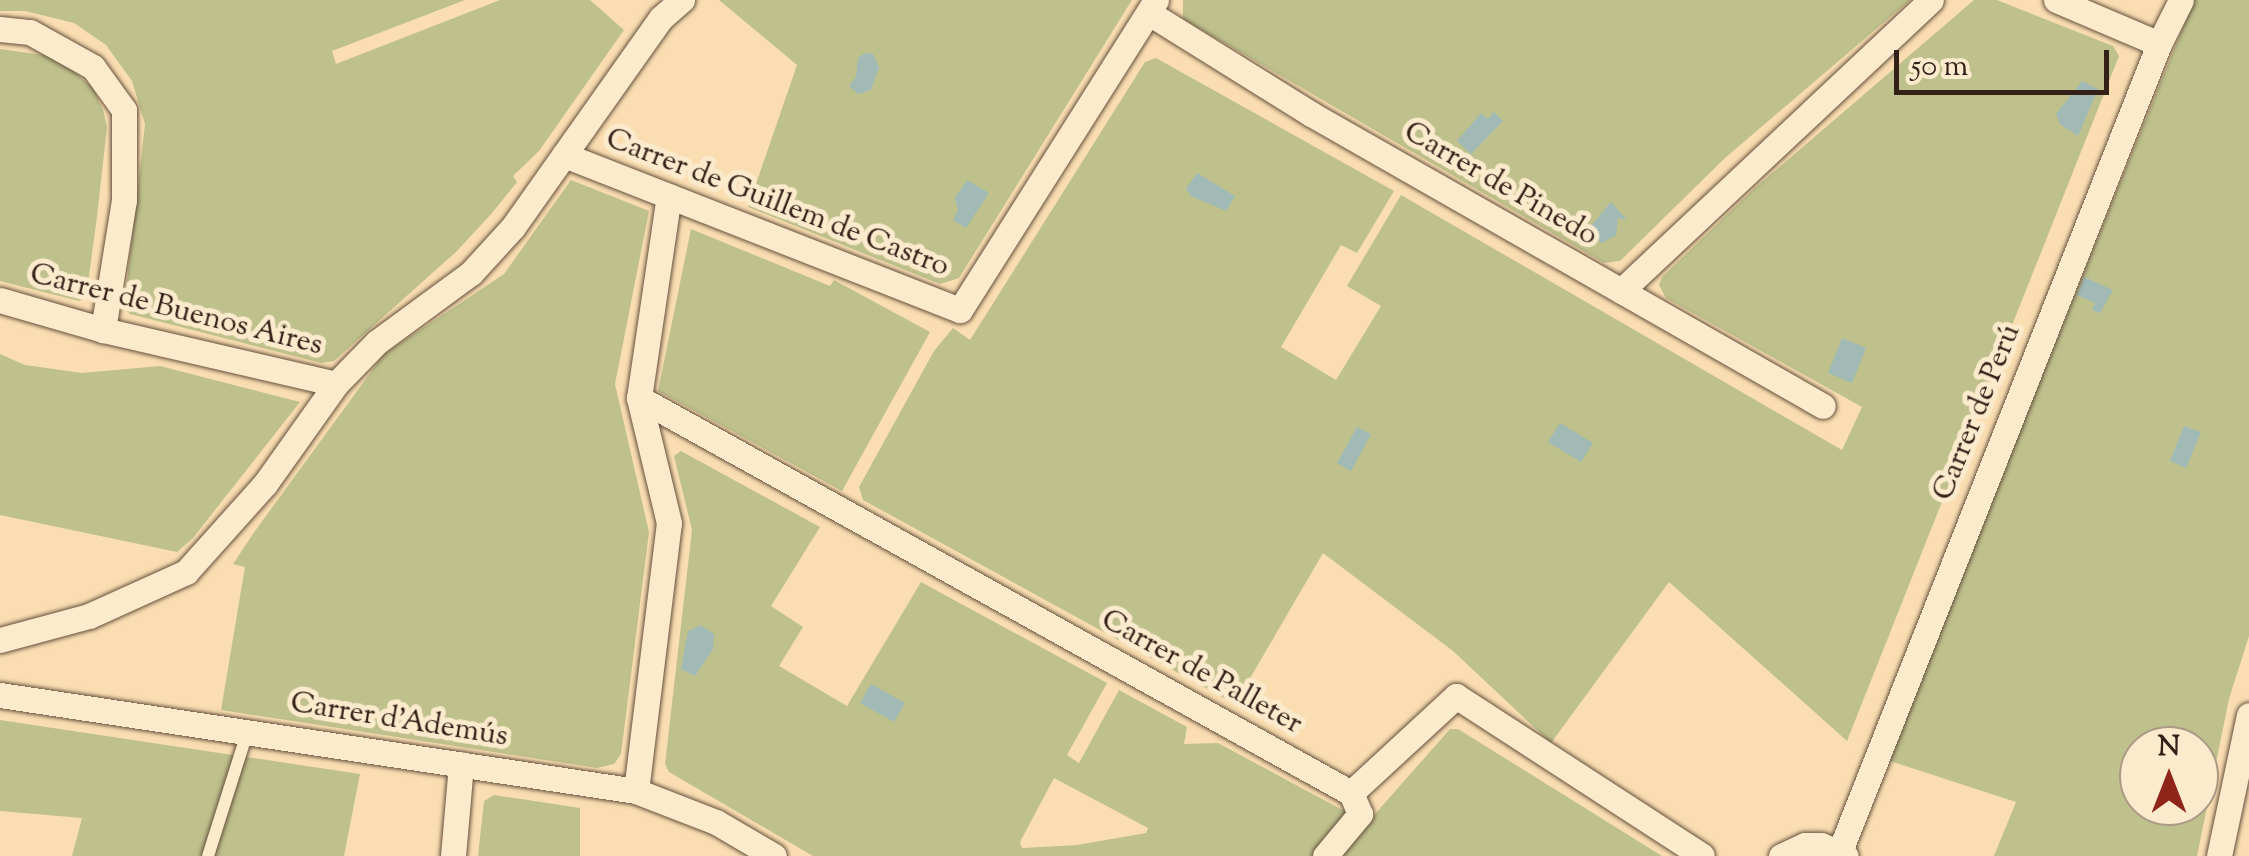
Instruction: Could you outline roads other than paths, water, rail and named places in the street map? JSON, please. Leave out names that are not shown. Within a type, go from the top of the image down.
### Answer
[{"type":"street","points":[[0,640],[89,616],[186,572],[265,484],[336,384],[378,342],[471,273],[512,227],[564,156],[652,9],[682,0]]},
{"type":"street","points":[[1621,291],[1931,0]]},
{"type":"street","points":[[2056,0],[2159,44]]},
{"type":"street","name":"Carrer de Perú","points":[[1843,854],[2159,44],[2181,0]]},
{"type":"street","name":"Carrer de Pinedo","points":[[1152,6],[1311,114],[1823,406]]},
{"type":"street","name":"Carrer de Guillem de Castro","points":[[564,156],[960,310],[1152,6]]},
{"type":"street","points":[[0,29],[30,32],[92,68],[124,110],[124,200],[103,330]]},
{"type":"street","points":[[636,791],[669,523],[639,398],[669,196]]},
{"type":"street","name":"Carrer de Buenos Aires","points":[[0,300],[103,330],[336,384]]},
{"type":"street","name":"Carrer de Palleter","points":[[639,398],[1352,793]]},
{"type":"street","name":"Carrer d'Ademús","points":[[0,695],[636,791],[702,816],[774,856]]},
{"type":"street","points":[[1325,856],[1360,814],[1352,793],[1456,696],[1702,856]]},
{"type":"street","points":[[2219,856],[2249,715]]},
{"type":"street","points":[[452,856],[461,764]]},
{"type":"street","points":[[1781,856],[1805,845],[1843,854]]},
{"type":"lane","points":[[208,856],[248,730]]},
{"type":"water","points":[[865,53],[873,54],[879,67],[871,90],[858,94],[849,86],[856,77],[858,58]]},
{"type":"water","points":[[2082,81],[2098,89],[2078,136],[2060,124],[2056,114]]},
{"type":"water","points":[[1494,112],[1503,121],[1471,154],[1457,141],[1481,113],[1488,119]]},
{"type":"water","points":[[1197,173],[1235,196],[1226,211],[1191,196],[1186,189]]},
{"type":"water","points":[[967,180],[989,193],[966,228],[953,220],[958,210],[955,198]]},
{"type":"water","points":[[1611,202],[1627,220],[1618,218],[1616,235],[1602,243],[1587,231]]},
{"type":"water","points":[[2084,277],[2113,290],[2100,313],[2092,310],[2095,303],[2077,295]]},
{"type":"water","points":[[1842,338],[1866,348],[1852,383],[1828,373]]},
{"type":"water","points":[[1560,423],[1593,443],[1581,462],[1548,442]]},
{"type":"water","points":[[2184,426],[2201,432],[2186,468],[2170,461]]},
{"type":"water","points":[[1357,427],[1371,434],[1351,471],[1337,463]]},
{"type":"water","points":[[701,625],[714,634],[713,649],[695,676],[681,669],[688,631]]},
{"type":"water","points":[[871,684],[905,703],[894,722],[860,703]]}]
